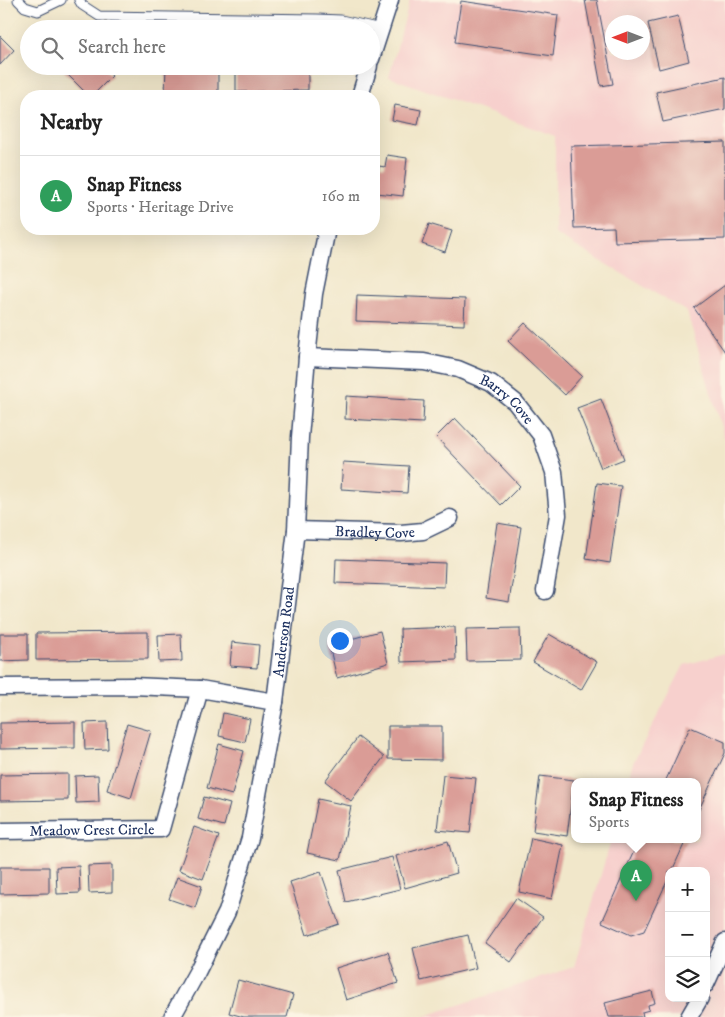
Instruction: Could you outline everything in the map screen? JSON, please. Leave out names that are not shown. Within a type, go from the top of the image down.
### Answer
[{"type":"street","points":[[380,32],[390,0]]},
{"type":"street","points":[[362,90],[366,75]]},
{"type":"street","name":"Anderson Road","points":[[172,1017],[227,912],[250,838],[275,702],[296,530],[300,437],[307,358],[314,294],[326,235]]},
{"type":"street","name":"Barry Cove","points":[[307,358],[424,362],[458,370],[491,383],[515,402],[541,435],[554,472],[558,515],[545,590]]},
{"type":"street","name":"Bradley Cove","points":[[296,530],[401,533],[423,531],[450,518]]},
{"type":"street","points":[[0,687],[133,686],[200,689],[275,702]]},
{"type":"street","name":"Meadow Crest Circle","points":[[0,831],[161,829],[200,689]]},
{"type":"street","points":[[710,975],[725,942]]},
{"type":"street","points":[[689,1017],[698,1002]]},
{"type":"lane","points":[[18,0],[25,7],[38,11],[61,0]]},
{"type":"lane","points":[[79,0],[82,5],[99,16],[341,20]]},
{"type":"shaded area","points":[[410,0],[725,0],[725,440],[687,312],[555,234],[555,136],[389,77]]},
{"type":"shaded area","points":[[725,654],[725,1017],[422,1017],[574,967],[610,843],[701,843],[701,778],[628,778],[633,763],[684,665]]},
{"type":"building","points":[[585,0],[597,0],[605,42],[605,60],[608,60],[613,84],[601,86]]},
{"type":"building","points":[[461,1],[558,15],[553,56],[455,42]]},
{"type":"building","points":[[678,16],[689,61],[659,69],[650,31],[650,23]]},
{"type":"building","points":[[0,36],[14,50],[0,65]]},
{"type":"building","points":[[68,75],[112,76],[98,90],[83,90]]},
{"type":"building","points":[[166,75],[218,75],[218,90],[165,90]]},
{"type":"building","points":[[236,75],[308,75],[308,90],[236,90]]},
{"type":"building","points":[[725,77],[725,109],[663,122],[656,92]]},
{"type":"building","points":[[395,105],[421,110],[418,125],[392,120]]},
{"type":"building","points":[[725,142],[725,239],[615,242],[614,227],[574,228],[571,146]]},
{"type":"building","points":[[387,155],[407,158],[403,196],[380,193],[380,166],[385,167]]},
{"type":"building","points":[[429,224],[452,231],[445,252],[422,244]]},
{"type":"building","points":[[725,285],[725,352],[694,308]]},
{"type":"building","points":[[357,295],[465,299],[464,325],[356,321]]},
{"type":"building","points":[[525,323],[582,376],[565,395],[508,341]]},
{"type":"building","points":[[346,396],[424,401],[423,423],[345,419]]},
{"type":"building","points":[[601,399],[624,459],[601,468],[577,408]]},
{"type":"building","points":[[455,418],[520,486],[501,505],[436,437]]},
{"type":"building","points":[[343,462],[409,466],[407,493],[341,489]]},
{"type":"building","points":[[597,483],[621,486],[610,563],[586,559]]},
{"type":"building","points":[[497,523],[521,527],[509,602],[486,598]]},
{"type":"building","points":[[336,559],[445,563],[444,587],[335,583]]},
{"type":"building","points":[[455,627],[456,660],[401,662],[400,629]]},
{"type":"building","points":[[520,628],[521,660],[467,661],[466,629]]},
{"type":"building","points":[[380,631],[388,663],[337,678],[329,645]]},
{"type":"building","points":[[148,632],[148,659],[36,660],[36,633]]},
{"type":"building","points":[[0,634],[28,634],[28,660],[0,661]]},
{"type":"building","points":[[181,634],[182,661],[159,662],[158,635]]},
{"type":"building","points":[[549,634],[597,662],[581,690],[533,662]]},
{"type":"building","points":[[232,642],[259,645],[257,668],[230,666]]},
{"type":"building","points":[[223,713],[250,719],[245,742],[219,736]]},
{"type":"building","points":[[75,722],[75,748],[0,749],[0,723]]},
{"type":"building","points":[[107,722],[108,749],[85,750],[84,723]]},
{"type":"building","points":[[127,724],[151,731],[131,798],[107,790]]},
{"type":"building","points":[[388,726],[442,726],[442,760],[388,759]]},
{"type":"building","points":[[690,727],[725,742],[725,753],[701,805],[701,778],[667,778]]},
{"type":"building","points":[[358,737],[384,757],[351,801],[325,781]]},
{"type":"building","points":[[219,744],[244,751],[232,795],[207,788]]},
{"type":"building","points":[[68,774],[68,800],[0,801],[0,775]]},
{"type":"building","points":[[98,775],[99,802],[76,803],[75,776]]},
{"type":"building","points":[[443,775],[476,778],[470,833],[437,830]]},
{"type":"building","points":[[540,776],[571,780],[571,804],[567,836],[533,831]]},
{"type":"building","points":[[204,797],[230,804],[224,826],[198,819]]},
{"type":"building","points":[[318,799],[351,806],[340,860],[307,853]]},
{"type":"building","points":[[194,827],[219,836],[203,879],[179,870]]},
{"type":"building","points":[[531,838],[563,845],[552,899],[519,892]]},
{"type":"building","points":[[448,841],[457,873],[405,888],[396,856]]},
{"type":"building","points":[[638,843],[685,843],[674,867],[665,867],[665,886],[644,931],[631,935],[602,922]]},
{"type":"building","points":[[392,857],[400,889],[346,902],[339,870]]},
{"type":"building","points":[[112,865],[112,892],[89,893],[88,866]]},
{"type":"building","points":[[79,866],[80,893],[57,894],[56,867]]},
{"type":"building","points":[[0,867],[49,867],[49,893],[0,894]]},
{"type":"building","points":[[321,872],[339,924],[307,935],[290,882]]},
{"type":"building","points":[[177,877],[202,886],[195,908],[169,899]]},
{"type":"building","points":[[516,898],[543,917],[511,962],[485,943]]},
{"type":"building","points":[[468,935],[476,968],[421,981],[413,948]]},
{"type":"building","points":[[388,952],[398,983],[346,1000],[336,968]]},
{"type":"building","points":[[238,980],[293,995],[287,1017],[244,1017],[229,1013]]},
{"type":"building","points":[[652,991],[655,1003],[648,1005],[649,1010],[642,1012],[643,1017],[609,1017],[605,1003]]},
{"type":"place","name":"Snap Fitness","points":[[636,901]]}]
